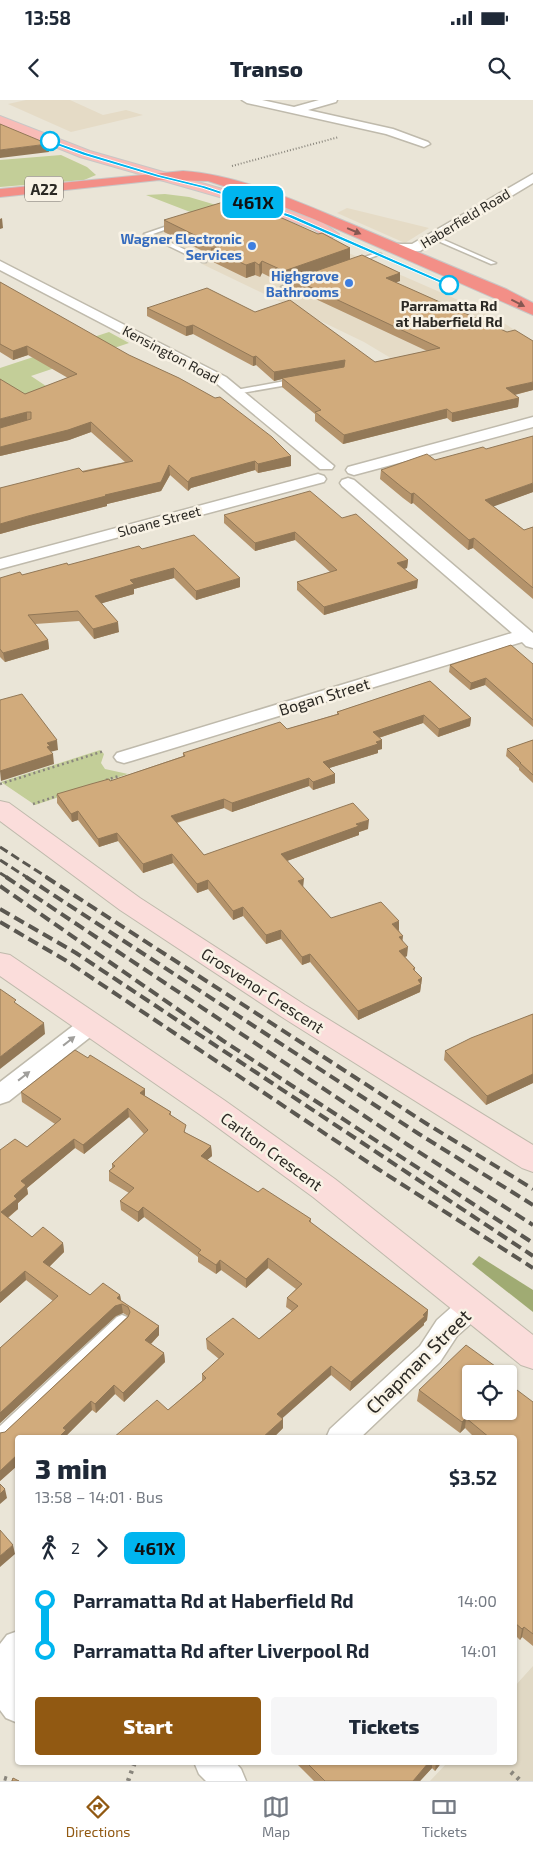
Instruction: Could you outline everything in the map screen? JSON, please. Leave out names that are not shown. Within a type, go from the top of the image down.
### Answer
[{"type":"highway","points":[[87,188],[105,178],[115,169],[105,160]]},
{"type":"highway","points":[[87,188],[139,184],[160,171],[210,177],[266,195],[500,293],[533,310]]},
{"type":"highway","name":"A22","points":[[0,194],[87,188],[180,190],[243,203],[309,230],[331,234],[378,254],[484,300],[533,328]]},
{"type":"highway","name":"A22","points":[[0,200],[87,188]]},
{"type":"main road","points":[[0,110],[82,143],[243,203]]},
{"type":"main road","points":[[0,120],[67,148],[105,160],[160,171]]},
{"type":"street","points":[[246,100],[374,127],[424,144]]},
{"type":"street","points":[[292,110],[332,100]]},
{"type":"street","name":"Haberfield Road","points":[[424,261],[424,252],[438,239],[533,178]]},
{"type":"street","name":"Haberfield Road","points":[[394,248],[415,248],[438,239],[533,185]]},
{"type":"street","name":"Kensington Road","points":[[0,265],[221,380],[322,473]]},
{"type":"street","points":[[351,477],[533,422]]},
{"type":"street","points":[[322,473],[344,466],[351,477],[529,638]]},
{"type":"street","name":"Sloane Street","points":[[0,564],[322,473]]},
{"type":"street","name":"Bogan Street","points":[[124,757],[529,638]]},
{"type":"street","name":"Grosvenor Crescent","points":[[3,811],[139,909],[295,1012],[531,1157]]},
{"type":"street","name":"Carlton Crescent","points":[[0,962],[213,1108],[324,1188],[474,1305],[533,1354]]},
{"type":"street","points":[[0,1095],[90,1025]]},
{"type":"street","name":"Chapman Street","points":[[343,1435],[430,1354],[448,1328],[474,1305]]},
{"type":"street","points":[[0,1634],[15,1645]]},
{"type":"street","points":[[9,1708],[1,1681],[1,1671],[4,1662],[15,1648]]},
{"type":"street","points":[[214,1765],[229,1781]]},
{"type":"lane","points":[[184,222],[147,234],[204,261]]},
{"type":"lane","points":[[438,239],[493,263]]},
{"type":"lane","points":[[347,265],[378,254]]},
{"type":"lane","points":[[284,287],[311,277]]},
{"type":"lane","points":[[236,392],[302,380]]},
{"type":"lane","points":[[0,1435],[122,1321]]},
{"type":"path","points":[[231,166],[374,127]]},
{"type":"path","points":[[0,784],[104,751],[124,757],[124,774],[97,783]]},
{"type":"path","points":[[3,811],[60,795]]},
{"type":"path","points":[[128,1781],[134,1765]]},
{"type":"path","points":[[510,1772],[521,1781]]},
{"type":"path","points":[[4,1778],[14,1781]]},
{"type":"shaded area","points":[[26,100],[70,100],[103,115],[126,110],[143,115],[71,132],[8,104]]},
{"type":"shaded area","points":[[347,208],[429,228],[405,243],[337,213]]},
{"type":"shaded area","points":[[233,210],[364,259],[488,313],[521,334],[399,363],[364,342],[202,264],[212,261],[156,234]]},
{"type":"shaded area","points":[[533,1666],[533,1781],[430,1781],[445,1765],[517,1765],[517,1684]]},
{"type":"green space","points":[[61,155],[87,167],[96,175],[84,180],[0,187],[0,160]]},
{"type":"green space","points":[[165,194],[189,197],[223,207],[198,215],[146,195]]},
{"type":"green space","points":[[109,332],[129,343],[31,376],[52,390],[21,400],[0,387],[0,368]]},
{"type":"green space","points":[[100,750],[104,754],[101,763],[105,769],[128,774],[35,805],[1,782]]},
{"type":"green space","points":[[479,1256],[533,1290],[533,1312],[472,1264]]},
{"type":"building","points":[[0,124],[48,144],[0,150]]},
{"type":"building","name":"Wagner Electronic Services","points":[[230,200],[269,217],[275,215],[318,234],[322,233],[350,248],[284,271],[262,261],[259,265],[255,262],[246,265],[211,249],[219,247],[164,220]]},
{"type":"building","points":[[362,255],[400,273],[386,278],[507,332],[515,330],[533,341],[533,382],[506,388],[519,398],[452,413],[447,409],[344,435],[315,412],[321,410],[282,378],[344,367],[345,360],[274,372],[256,356],[253,357],[193,325],[186,327],[147,308],[207,288],[255,312],[290,300],[375,362],[440,348],[293,279]]},
{"type":"building","points":[[0,282],[129,355],[179,378],[215,398],[220,397],[272,437],[291,456],[258,464],[255,461],[191,478],[188,482],[169,465],[161,482],[105,495],[0,524],[0,488],[79,468],[83,472],[133,461],[91,422],[68,430],[0,447],[0,428],[31,419],[31,412],[0,419],[0,379],[25,394],[77,374],[27,346],[13,351],[0,344]]},
{"type":"building","points":[[533,436],[533,483],[485,500],[524,530],[533,527],[533,588],[474,538],[469,540],[414,493],[411,494],[381,470],[427,454],[435,460]]},
{"type":"building","points":[[310,491],[342,518],[356,514],[408,560],[397,563],[418,580],[324,607],[297,582],[337,570],[295,532],[255,543],[224,515]]},
{"type":"building","points":[[194,535],[240,578],[196,591],[174,568],[130,580],[134,584],[95,596],[118,622],[93,629],[78,611],[28,615],[48,640],[3,653],[0,649],[0,578],[20,572],[22,575],[67,563],[68,565],[139,546],[142,549]]},
{"type":"building","points":[[511,645],[533,664],[533,720],[486,678],[471,683],[450,665]]},
{"type":"building","points":[[430,681],[471,718],[439,729],[424,715],[373,732],[382,740],[376,742],[378,744],[323,762],[335,774],[313,782],[309,778],[232,803],[224,799],[171,816],[204,855],[353,803],[369,820],[356,824],[359,826],[281,854],[304,879],[298,881],[331,918],[381,902],[399,921],[392,924],[403,936],[399,937],[408,947],[399,951],[422,978],[418,980],[421,984],[358,1011],[310,954],[302,957],[281,930],[266,935],[243,907],[233,911],[208,880],[197,884],[172,854],[143,864],[117,833],[98,839],[78,811],[71,814],[57,794],[109,779],[110,781],[185,756],[183,753],[280,722],[287,729],[339,714],[337,712]]},
{"type":"building","points":[[22,694],[57,740],[47,743],[50,746],[47,747],[53,754],[0,771],[0,700]]},
{"type":"building","points":[[533,740],[533,775],[507,749]]},
{"type":"building","points":[[0,989],[16,1000],[14,1002],[44,1023],[0,1057]]},
{"type":"building","points":[[533,1014],[533,1074],[487,1096],[445,1051],[471,1038]]},
{"type":"building","points":[[75,1050],[88,1058],[90,1055],[145,1089],[140,1093],[171,1112],[169,1114],[186,1125],[184,1132],[211,1146],[201,1156],[258,1192],[263,1188],[311,1219],[309,1221],[428,1310],[423,1315],[425,1316],[351,1382],[331,1366],[277,1414],[283,1419],[265,1435],[116,1435],[157,1400],[168,1410],[206,1378],[202,1374],[224,1354],[206,1339],[233,1318],[259,1339],[298,1306],[287,1298],[302,1284],[268,1258],[246,1279],[220,1260],[216,1265],[198,1253],[201,1250],[143,1207],[138,1212],[120,1201],[134,1188],[109,1171],[115,1166],[112,1164],[148,1130],[128,1108],[83,1145],[74,1139],[21,1181],[26,1185],[14,1196],[17,1199],[1,1212],[32,1237],[43,1227],[63,1243],[43,1262],[90,1295],[103,1283],[120,1295],[117,1298],[159,1326],[145,1340],[164,1353],[123,1393],[114,1385],[95,1404],[91,1401],[63,1428],[66,1430],[61,1435],[15,1435],[15,1457],[0,1471],[0,1433],[5,1432],[128,1317],[130,1312],[128,1307],[122,1304],[115,1306],[0,1413],[0,1348],[58,1296],[25,1271],[0,1293],[0,1150],[15,1139],[27,1147],[61,1119],[21,1092]]},
{"type":"building","points":[[466,1345],[494,1365],[462,1365],[462,1420],[464,1420],[462,1422],[419,1390]]},
{"type":"building","points":[[517,1390],[533,1402],[533,1634],[524,1627],[522,1629],[517,1625],[517,1435],[486,1435],[468,1420],[517,1420]]},
{"type":"building","points":[[0,1484],[5,1489],[0,1494]]},
{"type":"building","points":[[0,1530],[13,1545],[0,1556]]},
{"type":"building","points":[[309,1765],[426,1765],[413,1781],[325,1781]]},
{"type":"railway","points":[[0,847],[48,878]]},
{"type":"railway","points":[[0,860],[28,878]]},
{"type":"railway","points":[[0,873],[8,878]]},
{"type":"railway","points":[[6,877],[408,1145],[533,1225]]},
{"type":"railway","points":[[26,877],[419,1134],[533,1205]]},
{"type":"railway","points":[[46,877],[427,1124],[533,1189]]},
{"type":"railway","points":[[0,886],[222,1040],[533,1243]]},
{"type":"railway","points":[[0,909],[76,953],[533,1256]]},
{"type":"railway","points":[[0,922],[65,960],[378,1169],[533,1268]]},
{"type":"bus line","name":"461X","points":[[50,141],[85,154],[249,201],[318,226],[331,234],[449,285]]},
{"type":"place","name":"Wagner Electronic Services","points":[[252,246]]},
{"type":"place","name":"Highgrove Bathrooms","points":[[349,283]]},
{"type":"place","name":"Parramatta Rd at Haberfield Rd","points":[[449,285]]}]
